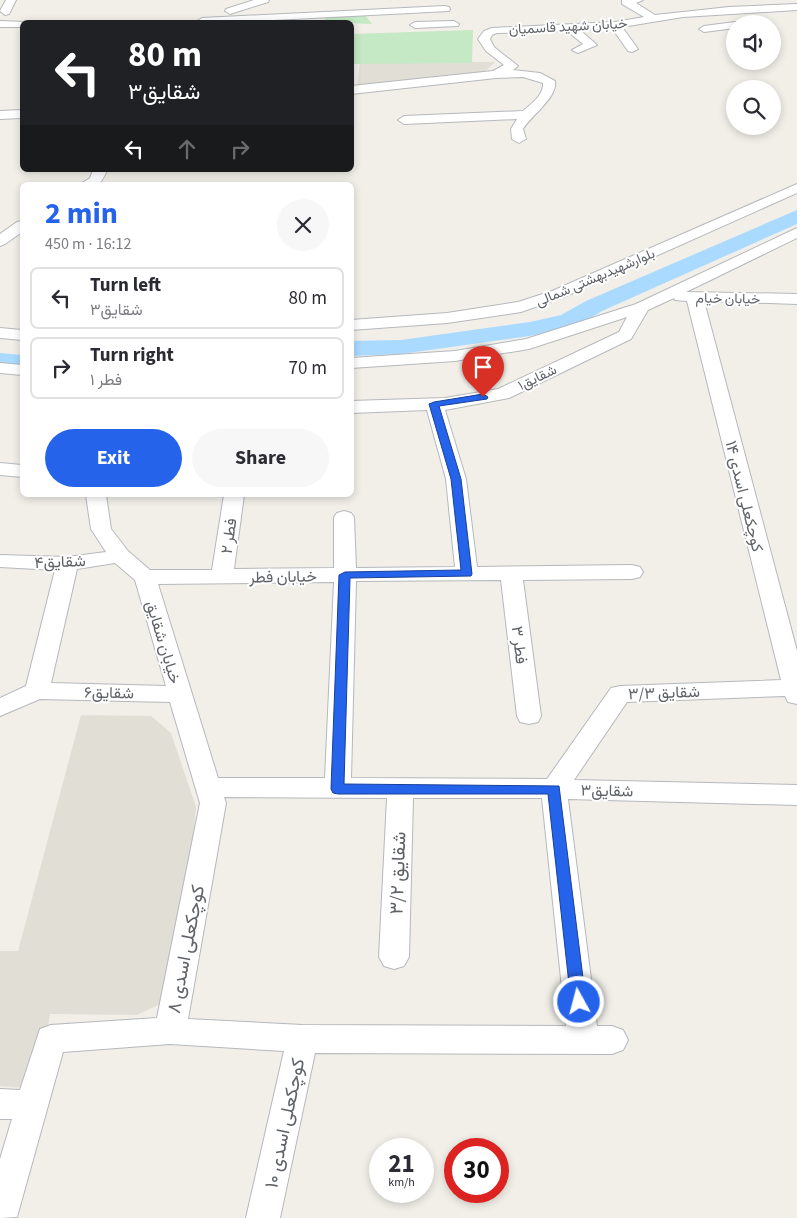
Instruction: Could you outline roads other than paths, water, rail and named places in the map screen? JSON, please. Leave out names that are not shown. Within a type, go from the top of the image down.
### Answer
[{"type":"street","points":[[5,12],[11,0]]},
{"type":"street","points":[[202,19],[264,0]]},
{"type":"street","points":[[638,0],[626,2],[654,18]]},
{"type":"street","points":[[202,19],[449,5],[437,17],[459,25],[408,26]]},
{"type":"street","name":"خیابان شهید قاسمیان","points":[[496,74],[512,66],[490,49],[484,39],[487,30],[615,25],[654,18],[729,10],[797,7]]},
{"type":"street","points":[[729,10],[733,15]]},
{"type":"street","points":[[0,24],[20,24]]},
{"type":"street","points":[[615,25],[632,49]]},
{"type":"street","points":[[704,29],[726,25]]},
{"type":"street","points":[[570,28],[591,44],[578,50]]},
{"type":"street","points":[[354,90],[496,74],[524,73],[540,76],[549,82],[550,87],[544,98],[526,114],[517,129],[519,139]]},
{"type":"street","points":[[0,115],[20,114]]},
{"type":"street","points":[[404,120],[526,114]]},
{"type":"street","points":[[92,182],[96,180],[99,172]]},
{"type":"street","name":"بلوارشهیدبهشتی شمالی","points":[[354,325],[447,318],[521,307],[558,294],[797,188]]},
{"type":"street","points":[[0,241],[20,226]]},
{"type":"street","points":[[354,363],[455,356],[529,344],[659,300],[797,232]]},
{"type":"street","name":"خیابان خیام","points":[[659,300],[694,296],[797,299]]},
{"type":"street","name":"کوچکعلی اسدی ۱۴","points":[[694,296],[789,640],[796,692]]},
{"type":"street","name":"شقایق۱","points":[[354,407],[434,404],[502,394],[625,335],[642,307]]},
{"type":"street","points":[[0,334],[20,335]]},
{"type":"street","points":[[0,368],[20,370]]},
{"type":"street","points":[[434,404],[456,479],[467,574]]},
{"type":"street","points":[[0,469],[20,471]]},
{"type":"street","points":[[96,497],[100,529],[120,556],[145,577]]},
{"type":"street","name":"فطر ۲","points":[[222,576],[234,497]]},
{"type":"street","points":[[338,789],[345,575],[344,517]]},
{"type":"street","name":"شقایق۴","points":[[0,561],[67,564],[120,556]]},
{"type":"street","points":[[0,708],[37,691],[67,564]]},
{"type":"street","name":"خیابان فطر","points":[[145,577],[632,572]]},
{"type":"street","name":"فطر ۳","points":[[511,573],[529,716]]},
{"type":"street","name":"خیابان شقایق","points":[[145,577],[210,795]]},
{"type":"street","name":"شقایق۶","points":[[37,691],[180,694]]},
{"type":"street","name":"شقایق ۳/۳","points":[[554,789],[620,694],[796,692]]},
{"type":"street","name":"شقایق۳","points":[[210,795],[338,789],[554,789],[797,795]]},
{"type":"street","points":[[302,1039],[598,1040],[554,789]]},
{"type":"street","name":"شقایق ۳/۲","points":[[394,957],[400,790]]},
{"type":"street","name":"کوچکعلی اسدی ۸","points":[[0,1217],[51,1039],[170,1031],[210,795]]},
{"type":"street","name":"کوچکعلی اسدی ۱۰","points":[[170,1031],[302,1039],[263,1218]]},
{"type":"street","points":[[0,1104],[32,1105]]},
{"type":"waterway","points":[[354,349],[401,347],[530,329],[569,321],[594,306],[797,216]]},
{"type":"waterway","points":[[0,361],[20,362]]}]
